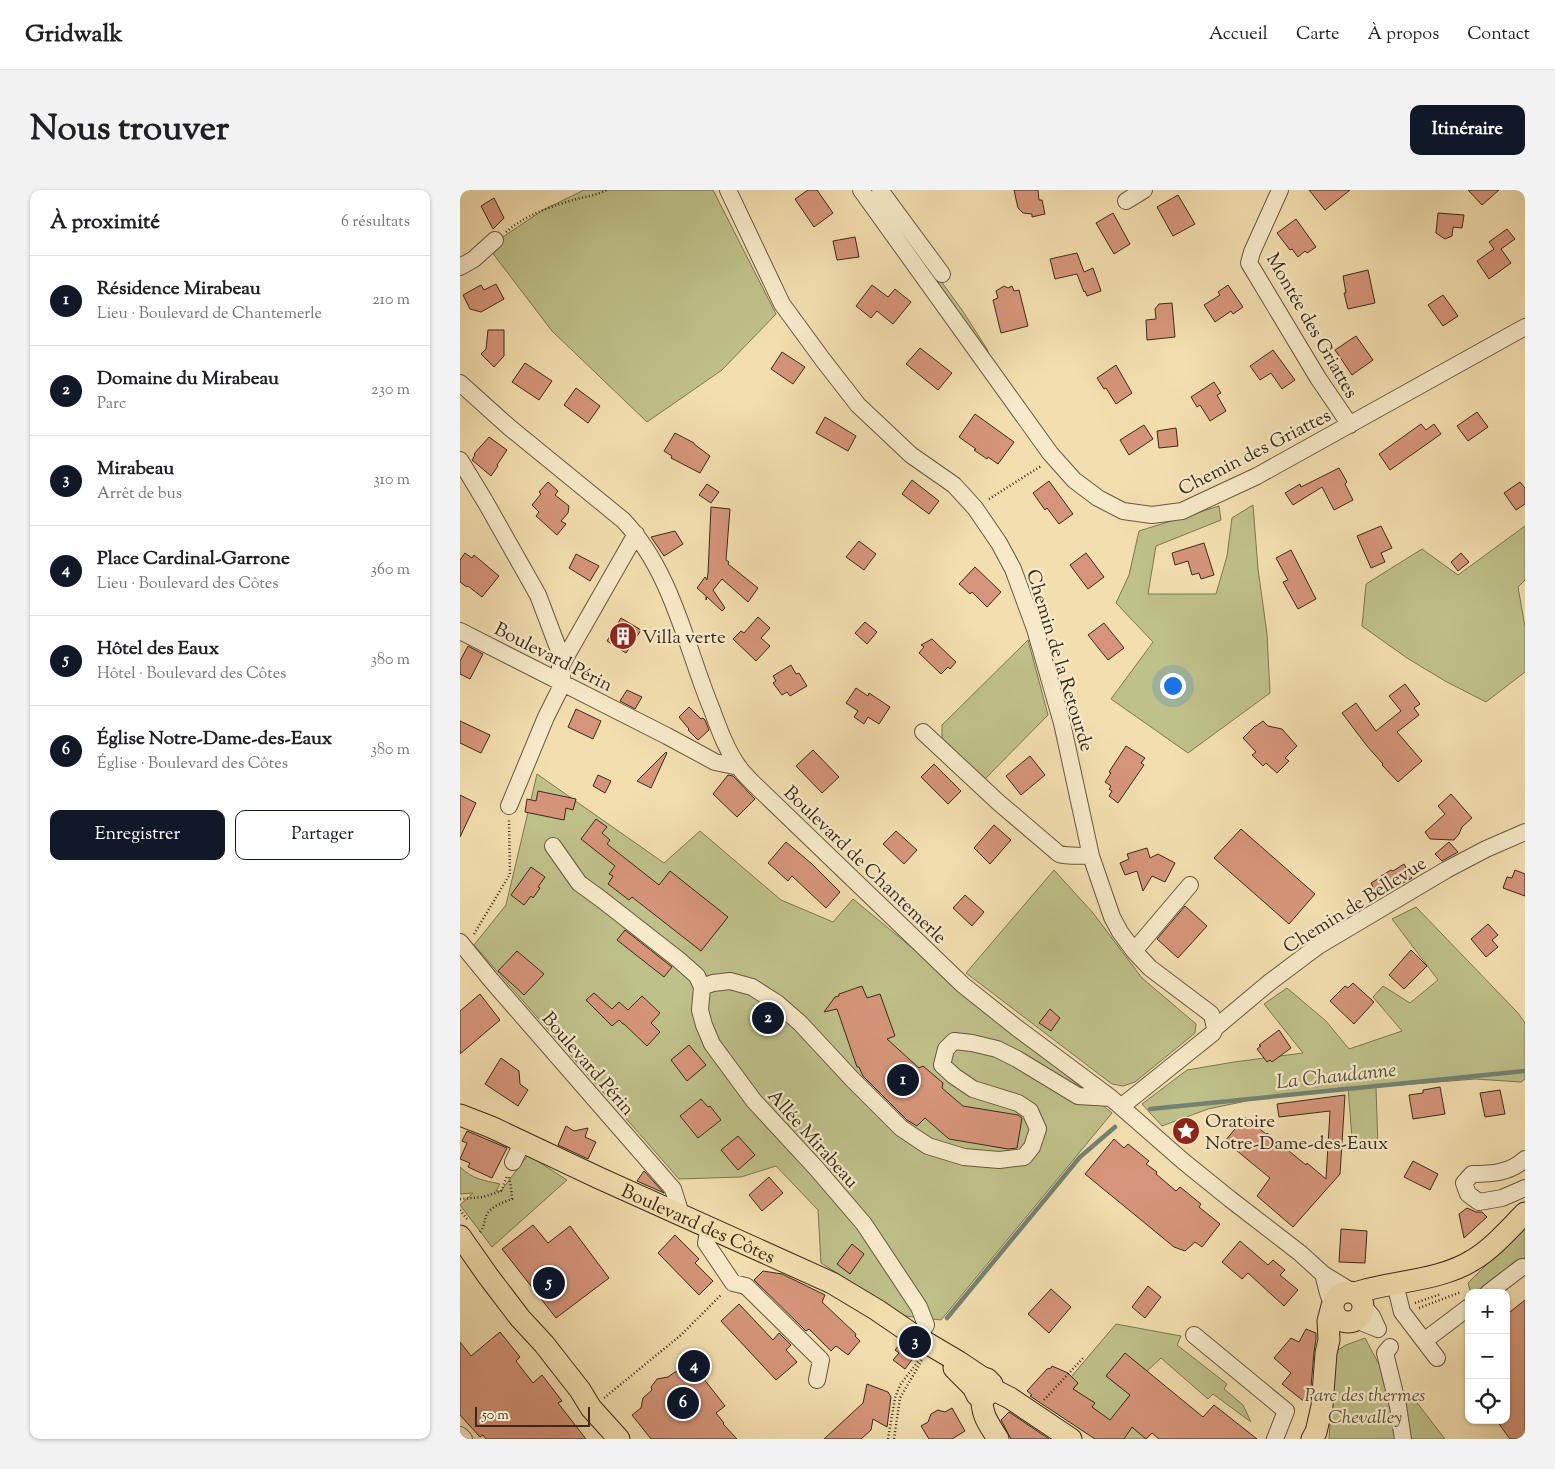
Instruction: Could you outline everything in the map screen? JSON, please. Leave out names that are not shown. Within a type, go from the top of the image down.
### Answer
[{"type":"main road","name":"Boulevard des Côtes","points":[[460,1115],[491,1127],[832,1284],[877,1310],[924,1342],[982,1388],[1010,1398],[1071,1439]]},
{"type":"main road","points":[[1312,1439],[1316,1432],[1322,1406],[1328,1321],[1348,1306],[1395,1284],[1446,1272],[1473,1260],[1497,1241],[1525,1213]]},
{"type":"main road","points":[[469,1235],[488,1276],[580,1390],[592,1408],[619,1439]]},
{"type":"main road","points":[[982,1388],[981,1408],[998,1439]]},
{"type":"street","name":"Chemin de la Retourde","points":[[728,190],[782,304],[822,360],[858,405],[911,454],[954,485],[975,508],[999,543],[1013,569],[1035,630],[1062,723],[1086,853],[1112,917],[1134,951],[1208,1022]]},
{"type":"street","name":"Chemin des Griattes","points":[[861,190],[1054,458],[1074,480],[1098,498],[1123,511],[1152,515],[1182,511],[1257,476],[1525,327]]},
{"type":"street","points":[[880,190],[942,274]]},
{"type":"street","points":[[1126,201],[1144,190]]},
{"type":"street","name":"Montée des Griattes","points":[[1280,190],[1252,252],[1249,263],[1318,378],[1350,425]]},
{"type":"street","points":[[460,267],[474,259],[495,240]]},
{"type":"street","name":"Boulevard de Chantemerle","points":[[460,383],[509,427],[623,520],[636,534],[666,586],[725,743],[738,767],[753,783],[963,985],[1116,1102],[1230,1199],[1300,1253],[1323,1274],[1348,1306]]},
{"type":"street","points":[[460,460],[538,596],[558,648],[561,675]]},
{"type":"street","points":[[509,806],[546,717],[561,675],[636,534]]},
{"type":"street","name":"Boulevard Périn","points":[[460,631],[561,675],[715,762],[738,767]]},
{"type":"street","points":[[923,732],[998,802],[1059,854],[1070,857],[1086,853]]},
{"type":"street","name":"Chemin de Bellevue","points":[[1116,1102],[1208,1022],[1270,982],[1318,946],[1450,868],[1525,832]]},
{"type":"street","points":[[553,846],[579,883],[601,898],[679,960],[697,976],[702,987],[713,983],[730,981],[752,987],[777,1003],[800,1023],[901,1128],[928,1146],[964,1158],[999,1160],[1024,1157],[1032,1146],[1038,1129],[1030,1111],[1018,1103],[973,1089],[942,1065],[946,1049],[954,1041],[997,1049],[1018,1059],[1078,1096],[1116,1102]]},
{"type":"street","points":[[1134,951],[1190,885]]},
{"type":"street","name":"Boulevard Périn","points":[[463,941],[490,980],[673,1189],[681,1214]]},
{"type":"street","name":"Allée Mirabeau","points":[[702,987],[700,1010],[712,1044],[754,1101],[816,1168],[864,1224],[919,1309],[926,1325],[924,1342]]},
{"type":"street","points":[[513,1162],[523,1142]]},
{"type":"street","points":[[1525,1159],[1517,1167],[1496,1173],[1472,1174],[1464,1183],[1468,1194],[1479,1202],[1502,1198],[1525,1188]]},
{"type":"street","points":[[709,1228],[706,1243],[733,1283],[746,1286],[821,1360],[817,1380]]},
{"type":"street","points":[[1493,1289],[1522,1267]]},
{"type":"street","points":[[1323,1274],[1328,1293],[1348,1306]]},
{"type":"street","points":[[1395,1284],[1402,1312],[1437,1358]]},
{"type":"street","points":[[1424,1341],[1465,1311]]},
{"type":"street","points":[[1194,1335],[1286,1411],[1275,1439]]},
{"type":"street","points":[[1390,1348],[1384,1352],[1398,1406],[1403,1439]]},
{"type":"street","points":[[460,1434],[464,1439]]},
{"type":"path","points":[[495,240],[532,214],[607,190]]},
{"type":"path","points":[[975,508],[1054,458]]},
{"type":"path","points":[[463,941],[510,874],[509,806]]},
{"type":"path","points":[[1179,1138],[1184,1133]]},
{"type":"path","points":[[460,1199],[483,1197],[501,1191],[508,1174],[512,1199],[501,1203],[488,1213],[484,1227],[469,1235]]},
{"type":"path","points":[[1411,1304],[1418,1308],[1465,1291]]},
{"type":"path","points":[[592,1408],[680,1335],[723,1293]]},
{"type":"path","points":[[888,1439],[895,1398],[900,1385],[924,1342]]},
{"type":"path","points":[[894,1439],[900,1398],[924,1342]]},
{"type":"path","points":[[1032,1413],[1084,1357]]},
{"type":"green space","points":[[584,190],[713,190],[776,314],[722,370],[647,422],[552,331],[488,247],[543,210]]},
{"type":"green space","points":[[868,190],[875,190],[962,310],[987,349],[992,362]]},
{"type":"green space","points":[[1253,505],[1258,569],[1267,634],[1270,693],[1188,753],[1111,699],[1153,642],[1116,603],[1129,575],[1139,531],[1219,506],[1221,520],[1156,546],[1148,594],[1216,594],[1227,556],[1232,518]]},
{"type":"green space","points":[[1525,526],[1525,580],[1518,587],[1525,627],[1525,672],[1486,702],[1445,681],[1407,658],[1362,626],[1366,584],[1422,549],[1458,575]]},
{"type":"green space","points":[[1028,640],[1048,715],[984,780],[942,739],[942,725]]},
{"type":"green space","points":[[537,774],[664,863],[700,831],[781,900],[833,922],[853,899],[1112,1113],[941,1320],[905,1316],[821,1263],[818,1210],[776,1166],[741,1177],[679,1179],[474,945],[506,905]]},
{"type":"green space","points":[[1054,870],[1093,913],[1142,978],[1196,1024],[1195,1033],[1135,1082],[1123,1086],[1112,1084],[966,973]]},
{"type":"green space","points":[[1416,907],[1518,1013],[1525,1023],[1525,1079],[1521,1082],[1475,1079],[1376,1087],[1378,1148],[1353,1151],[1348,1087],[1256,1099],[1208,1109],[1162,1126],[1142,1104],[1187,1070],[1303,1053],[1264,1004],[1287,988],[1326,1021],[1349,1049],[1402,1031],[1373,997],[1383,986],[1410,1003],[1438,980],[1392,919]]},
{"type":"green space","points":[[528,1155],[567,1180],[492,1247],[460,1205],[473,1193],[460,1194],[460,1167],[474,1177],[500,1184],[496,1191],[501,1191]]},
{"type":"green space","points":[[1525,1226],[1525,1259],[1481,1289],[1470,1289],[1468,1283]]},
{"type":"green space","points":[[1116,1324],[1181,1336],[1177,1345],[1227,1384],[1224,1389],[1243,1405],[1251,1422],[1213,1394],[1208,1399],[1161,1358],[1147,1371],[1125,1354],[1106,1376],[1130,1395],[1116,1414],[1146,1439],[1124,1439],[1097,1418],[1100,1413],[1092,1407],[1094,1403],[1073,1389],[1078,1383],[1071,1377]]},
{"type":"green space","name":"Parc des thermes Chevalley","points":[[1365,1338],[1385,1376],[1403,1401],[1411,1395],[1445,1439],[1329,1439],[1335,1352],[1346,1345]]},
{"type":"building","points":[[808,190],[817,190],[833,213],[814,227],[795,199]]},
{"type":"building","points":[[1014,190],[1038,190],[1039,200],[1042,200],[1045,214],[1032,217],[1032,214],[1023,213],[1018,208]]},
{"type":"building","points":[[1309,190],[1350,190],[1325,210]]},
{"type":"building","points":[[1468,190],[1499,190],[1482,205]]},
{"type":"building","points":[[1178,195],[1195,224],[1173,236],[1157,207]]},
{"type":"building","points":[[494,198],[504,218],[493,229],[481,206]]},
{"type":"building","points":[[1113,213],[1130,244],[1114,254],[1096,223]]},
{"type":"building","points":[[1438,213],[1464,215],[1462,228],[1453,227],[1452,236],[1445,239],[1436,233]]},
{"type":"building","points":[[1296,219],[1316,247],[1307,253],[1305,251],[1298,257],[1277,233]]},
{"type":"building","points":[[1507,229],[1515,239],[1501,249],[1511,263],[1489,279],[1477,261],[1494,249],[1489,242]]},
{"type":"building","points":[[855,237],[859,257],[837,260],[833,241]]},
{"type":"building","points":[[1077,253],[1084,272],[1093,268],[1101,291],[1087,296],[1077,274],[1055,279],[1050,259]]},
{"type":"building","points":[[1368,270],[1375,303],[1348,309],[1344,293],[1346,293],[1343,276]]},
{"type":"building","points":[[496,284],[504,299],[481,312],[470,309],[463,295],[481,285],[484,290]]},
{"type":"building","points":[[872,285],[888,297],[895,289],[911,302],[893,324],[877,311],[871,318],[856,306]]},
{"type":"building","points":[[1228,285],[1243,307],[1233,314],[1231,311],[1215,322],[1204,305],[1220,295],[1218,292]]},
{"type":"building","points":[[1004,286],[1008,288],[1012,286],[1014,291],[1019,290],[1028,326],[1001,333],[993,300],[998,298],[996,291]]},
{"type":"building","points":[[1443,295],[1458,316],[1443,326],[1428,305]]},
{"type":"building","points":[[1172,303],[1175,337],[1147,340],[1146,320],[1156,319],[1155,309],[1159,304]]},
{"type":"building","points":[[488,330],[504,330],[504,356],[494,367],[481,354],[486,349]]},
{"type":"building","points":[[1356,336],[1373,360],[1352,375],[1335,350]]},
{"type":"building","points":[[920,348],[952,373],[938,390],[906,364]]},
{"type":"building","points":[[1273,350],[1295,380],[1282,389],[1271,373],[1260,380],[1250,366]]},
{"type":"building","points":[[782,352],[805,367],[793,384],[771,369]]},
{"type":"building","points":[[525,363],[552,381],[539,400],[512,382]]},
{"type":"building","points":[[1116,365],[1132,393],[1116,404],[1097,378]]},
{"type":"building","points":[[1214,382],[1221,393],[1217,395],[1226,411],[1210,421],[1200,405],[1197,407],[1191,397]]},
{"type":"building","points":[[576,388],[600,406],[588,423],[564,405]]},
{"type":"building","points":[[1477,412],[1488,427],[1468,441],[1457,426]]},
{"type":"building","points":[[975,414],[1014,442],[998,464],[974,450],[976,449],[959,437]]},
{"type":"building","points":[[825,417],[856,436],[848,451],[816,433]]},
{"type":"building","points":[[1421,424],[1426,430],[1434,424],[1441,434],[1390,470],[1379,454]]},
{"type":"building","points":[[1144,425],[1153,439],[1129,455],[1120,440]]},
{"type":"building","points":[[1176,428],[1178,446],[1159,448],[1157,431]]},
{"type":"building","points":[[675,433],[694,443],[710,456],[700,473],[671,458],[672,456],[664,451]]},
{"type":"building","points":[[489,437],[507,450],[491,476],[472,460],[474,454]]},
{"type":"building","points":[[1339,468],[1347,482],[1345,484],[1353,500],[1334,510],[1322,487],[1293,505],[1285,493],[1300,484],[1301,487]]},
{"type":"building","points":[[912,480],[939,501],[929,514],[902,494]]},
{"type":"building","points":[[1049,481],[1073,514],[1059,524],[1047,508],[1045,510],[1033,493]]},
{"type":"building","points":[[548,482],[558,491],[555,495],[569,506],[568,513],[561,521],[566,524],[557,535],[536,516],[539,512],[532,505],[541,494],[539,492]]},
{"type":"building","points":[[1520,482],[1525,488],[1525,504],[1516,510],[1504,493]]},
{"type":"building","points":[[707,484],[719,492],[711,503],[699,495]]},
{"type":"building","points":[[711,507],[730,509],[726,560],[729,562],[728,564],[758,588],[748,602],[722,579],[713,590],[725,608],[722,611],[707,597],[706,600],[706,596],[697,588],[705,577],[707,580]]},
{"type":"building","points":[[1381,526],[1392,548],[1381,553],[1385,562],[1371,568],[1357,536]]},
{"type":"building","points":[[675,531],[683,544],[664,556],[651,537]]},
{"type":"building","points":[[859,541],[876,554],[864,570],[846,557]]},
{"type":"building","points":[[1204,543],[1214,575],[1201,579],[1199,573],[1192,575],[1188,561],[1175,565],[1172,553]]},
{"type":"building","points":[[1291,550],[1316,599],[1298,609],[1283,582],[1288,580],[1276,558]]},
{"type":"building","points":[[465,553],[472,558],[474,555],[499,576],[482,597],[460,582],[460,560]]},
{"type":"building","points":[[1086,553],[1104,577],[1088,589],[1070,565]]},
{"type":"building","points":[[1461,553],[1469,562],[1458,571],[1451,562]]},
{"type":"building","points":[[576,554],[599,566],[590,581],[569,568]]},
{"type":"building","points":[[975,567],[1001,592],[987,607],[972,592],[970,594],[959,584]]},
{"type":"building","points":[[758,617],[770,628],[761,638],[770,646],[756,661],[733,639],[741,631],[744,633]]},
{"type":"building","name":"Villa verte","points":[[621,618],[641,630],[626,653],[607,641]]},
{"type":"building","points":[[865,622],[877,632],[867,644],[855,633]]},
{"type":"building","points":[[1104,623],[1124,648],[1108,660],[1088,635]]},
{"type":"building","points":[[932,639],[956,662],[950,669],[948,667],[941,674],[919,653],[924,647],[921,645]]},
{"type":"building","points":[[468,646],[483,654],[470,679],[460,674],[460,661]]},
{"type":"building","points":[[791,665],[796,674],[799,673],[807,686],[790,696],[787,692],[782,695],[773,683],[776,681],[773,676]]},
{"type":"building","points":[[1405,684],[1420,704],[1414,708],[1419,715],[1397,732],[1422,761],[1398,782],[1382,765],[1342,713],[1356,703],[1376,731],[1401,711],[1389,696]]},
{"type":"building","points":[[856,688],[868,696],[869,693],[890,707],[879,724],[868,717],[864,724],[854,717],[858,711],[846,703]]},
{"type":"building","points":[[627,690],[642,697],[635,709],[620,701]]},
{"type":"building","points":[[689,707],[701,719],[705,720],[709,730],[698,740],[679,717]]},
{"type":"building","points":[[576,709],[601,721],[593,739],[568,727]]},
{"type":"building","points":[[460,721],[490,735],[481,753],[460,743]]},
{"type":"building","points":[[1263,721],[1268,726],[1282,729],[1297,746],[1285,758],[1289,761],[1277,773],[1266,763],[1263,766],[1252,755],[1256,752],[1243,738]]},
{"type":"building","points":[[1126,746],[1145,758],[1141,763],[1144,765],[1118,803],[1109,796],[1112,791],[1109,789],[1111,786],[1105,782],[1111,773],[1109,772]]},
{"type":"building","points":[[813,750],[839,777],[822,793],[796,766]]},
{"type":"building","points":[[666,752],[651,788],[637,781]]},
{"type":"building","points":[[1030,756],[1045,775],[1021,795],[1006,776]]},
{"type":"building","points":[[934,764],[961,791],[948,804],[921,777]]},
{"type":"building","points":[[598,775],[611,781],[605,793],[593,786]]},
{"type":"building","points":[[728,775],[733,776],[755,799],[737,817],[713,794]]},
{"type":"building","points":[[538,791],[576,799],[573,810],[566,808],[564,820],[525,812],[527,799],[536,801]]},
{"type":"building","points":[[1451,794],[1472,818],[1462,827],[1454,840],[1430,839],[1425,832],[1445,814],[1438,806]]},
{"type":"building","points":[[460,795],[476,803],[460,837]]},
{"type":"building","points":[[596,819],[607,827],[602,833],[610,840],[607,844],[659,885],[670,871],[728,917],[701,951],[632,897],[629,900],[608,884],[613,876],[609,874],[615,866],[581,839]]},
{"type":"building","points":[[994,825],[1011,840],[990,864],[974,848]]},
{"type":"building","points":[[1241,829],[1315,894],[1289,924],[1214,858]]},
{"type":"building","points":[[896,831],[917,850],[904,864],[883,844]]},
{"type":"building","points":[[786,842],[812,864],[840,892],[826,908],[792,876],[788,881],[768,863]]},
{"type":"building","points":[[1449,842],[1458,852],[1442,861],[1435,854]]},
{"type":"building","points":[[1147,848],[1150,858],[1158,854],[1175,863],[1165,882],[1152,876],[1143,891],[1137,871],[1125,875],[1120,863],[1129,859],[1127,854]]},
{"type":"building","points":[[1404,864],[1412,878],[1380,896],[1370,888],[1373,887],[1371,883]]},
{"type":"building","points":[[531,867],[545,877],[533,898],[531,896],[524,905],[511,895]]},
{"type":"building","points":[[1515,870],[1525,874],[1525,896],[1503,888],[1507,877],[1512,878]]},
{"type":"building","points":[[965,895],[984,912],[972,926],[953,908]]},
{"type":"building","points":[[1185,906],[1207,926],[1178,958],[1157,939]]},
{"type":"building","points":[[1488,924],[1498,935],[1492,940],[1498,947],[1486,957],[1471,939]]},
{"type":"building","points":[[625,930],[672,967],[664,977],[617,940]]},
{"type":"building","points":[[1411,950],[1427,966],[1404,989],[1389,975]]},
{"type":"building","points":[[517,951],[544,974],[524,995],[498,971]]},
{"type":"building","points":[[1353,983],[1374,1002],[1354,1024],[1330,1001],[1345,986],[1348,988]]},
{"type":"building","points":[[862,986],[867,998],[880,994],[895,1036],[887,1039],[919,1068],[923,1066],[943,1083],[942,1088],[963,1106],[1018,1115],[1022,1118],[1017,1148],[1008,1149],[949,1139],[925,1118],[917,1126],[907,1120],[863,1076],[859,1067],[857,1067],[837,1009],[824,1012],[839,994]]},
{"type":"building","points":[[594,993],[612,1009],[619,1002],[628,1010],[642,996],[660,1013],[651,1023],[660,1032],[647,1046],[619,1020],[612,1026],[586,1000]]},
{"type":"building","points":[[480,994],[500,1020],[460,1054],[460,1011]]},
{"type":"building","points":[[1050,1009],[1060,1018],[1051,1031],[1039,1023]]},
{"type":"building","points":[[1279,1030],[1291,1048],[1272,1062],[1270,1060],[1267,1062],[1257,1049],[1261,1046],[1259,1045]]},
{"type":"building","points":[[689,1045],[706,1065],[687,1081],[671,1060]]},
{"type":"building","points":[[501,1058],[519,1071],[520,1084],[528,1090],[518,1106],[485,1084]]},
{"type":"building","points":[[1440,1087],[1445,1114],[1413,1119],[1409,1095],[1423,1093],[1423,1090]]},
{"type":"building","points":[[1500,1090],[1505,1114],[1485,1117],[1480,1093]]},
{"type":"building","points":[[1345,1095],[1340,1174],[1293,1227],[1257,1196],[1270,1178],[1225,1141],[1245,1117],[1326,1179],[1330,1111],[1279,1117],[1277,1104]]},
{"type":"building","points":[[701,1099],[708,1107],[710,1106],[721,1120],[698,1138],[680,1116]]},
{"type":"building","points":[[566,1126],[574,1131],[588,1128],[585,1137],[596,1142],[588,1159],[558,1145]]},
{"type":"building","points":[[467,1131],[507,1148],[492,1178],[468,1167],[470,1163],[460,1159],[467,1143],[462,1141]]},
{"type":"building","points":[[738,1136],[755,1155],[738,1170],[721,1150]]},
{"type":"building","points":[[1114,1139],[1124,1148],[1128,1144],[1149,1161],[1146,1164],[1157,1172],[1156,1174],[1176,1191],[1180,1187],[1201,1204],[1199,1207],[1220,1224],[1202,1247],[1195,1242],[1185,1251],[1174,1247],[1085,1174]]},
{"type":"building","points":[[1413,1161],[1438,1174],[1430,1190],[1404,1177]]},
{"type":"building","points":[[644,1171],[664,1193],[637,1181]]},
{"type":"building","points":[[769,1177],[783,1193],[762,1211],[749,1195]]},
{"type":"building","points":[[1467,1208],[1476,1212],[1482,1212],[1487,1217],[1464,1238],[1459,1214]]},
{"type":"building","points":[[533,1225],[548,1243],[570,1226],[609,1278],[556,1318],[502,1249]]},
{"type":"building","points":[[1341,1229],[1367,1231],[1365,1263],[1339,1262]]},
{"type":"building","points":[[675,1235],[699,1259],[695,1263],[713,1281],[699,1295],[658,1253]]},
{"type":"building","points":[[1240,1241],[1268,1265],[1273,1260],[1285,1270],[1280,1275],[1298,1290],[1284,1306],[1248,1273],[1242,1279],[1222,1262]]},
{"type":"building","points":[[852,1244],[864,1254],[850,1274],[837,1264]]},
{"type":"building","points":[[763,1271],[782,1274],[825,1295],[822,1302],[856,1334],[855,1336],[860,1341],[848,1355],[836,1346],[831,1351],[809,1329],[806,1331],[754,1280]]},
{"type":"building","points":[[1148,1286],[1161,1297],[1145,1318],[1132,1307]]},
{"type":"building","points":[[1051,1289],[1071,1307],[1049,1333],[1028,1314]]},
{"type":"building","points":[[1525,1300],[1525,1439],[1510,1439],[1499,1424],[1510,1424],[1510,1312]]},
{"type":"building","points":[[739,1304],[773,1340],[779,1333],[791,1345],[786,1350],[797,1362],[776,1380],[721,1321]]},
{"type":"building","points":[[1306,1329],[1316,1333],[1316,1339],[1310,1398],[1306,1403],[1282,1384],[1291,1373],[1274,1358],[1291,1338],[1299,1342]]},
{"type":"building","points":[[500,1332],[520,1357],[516,1361],[533,1383],[542,1375],[562,1401],[558,1403],[586,1439],[486,1439],[483,1435],[480,1437],[460,1415],[460,1342],[471,1356]]},
{"type":"building","points":[[902,1342],[917,1353],[905,1369],[893,1360],[899,1353],[895,1350]]},
{"type":"building","points":[[1125,1353],[1203,1417],[1214,1405],[1257,1439],[1159,1439],[1152,1433],[1146,1439],[1132,1427],[1124,1439],[1095,1439],[1030,1396],[1032,1395],[1027,1391],[1052,1366],[1068,1373],[1078,1383],[1073,1389],[1095,1403],[1092,1407],[1110,1420],[1130,1395],[1106,1376]]},
{"type":"building","points":[[693,1365],[725,1406],[716,1413],[737,1439],[651,1439],[632,1415],[641,1408],[643,1398],[652,1390],[651,1387],[657,1379],[668,1377],[675,1372],[684,1372]]},
{"type":"building","points":[[867,1384],[888,1392],[891,1397],[887,1427],[873,1419],[871,1430],[861,1439],[824,1439],[863,1403]]},
{"type":"building","points":[[952,1408],[965,1431],[952,1439],[929,1439],[921,1426],[928,1422],[931,1414],[938,1410],[945,1412]]},
{"type":"building","points":[[1009,1412],[1049,1439],[1011,1439],[1001,1420]]},
{"type":"waterway","name":"La Chaudanne","points":[[1150,1109],[1525,1071]]},
{"type":"waterway","name":"La Chaudanne","points":[[947,1318],[1080,1157],[1115,1127]]},
{"type":"place","name":"Villa verte","points":[[623,636]]},
{"type":"place","name":"Domaine du Mirabeau","points":[[768,1018]]},
{"type":"place","name":"Résidence Mirabeau","points":[[903,1080]]},
{"type":"place","name":"Oratoire Notre-Dame-des-Eaux","points":[[1186,1131]]},
{"type":"place","name":"Hôtel des Eaux","points":[[549,1283]]},
{"type":"place","name":"Mirabeau","points":[[915,1342]]},
{"type":"place","name":"Place Cardinal-Garrone","points":[[694,1366]]},
{"type":"place","name":"Église Notre-Dame-des-Eaux","points":[[683,1403]]}]
